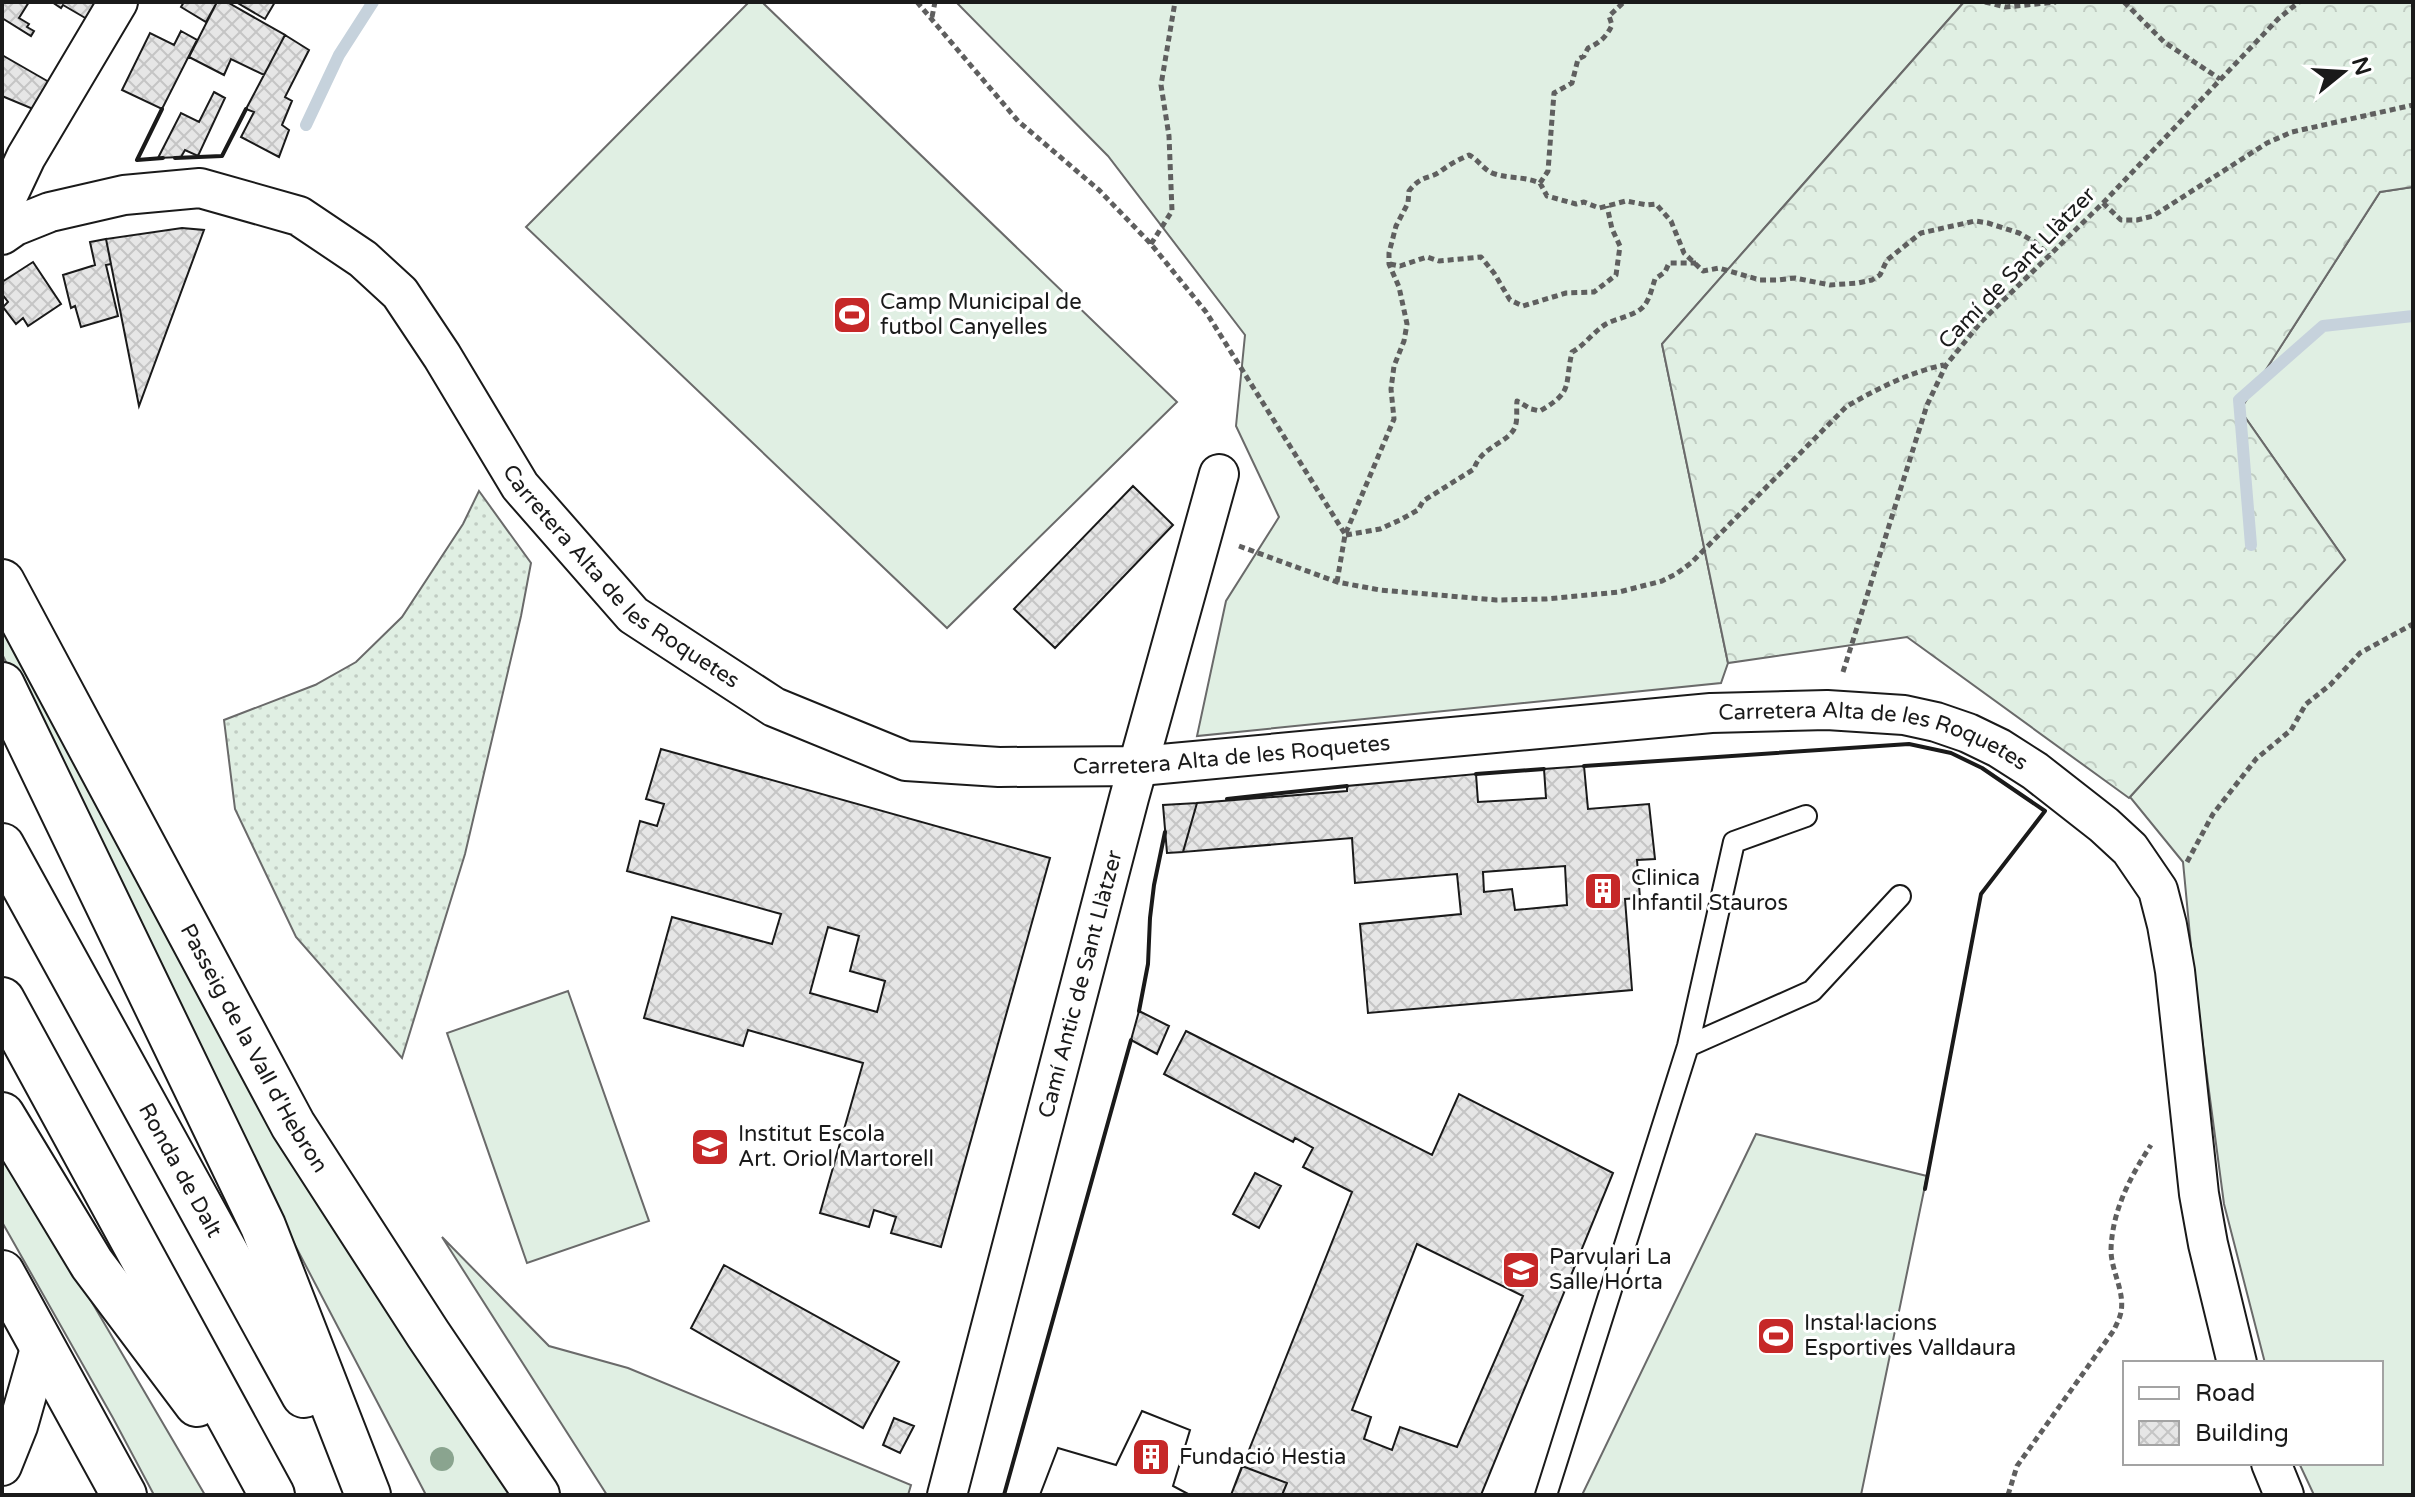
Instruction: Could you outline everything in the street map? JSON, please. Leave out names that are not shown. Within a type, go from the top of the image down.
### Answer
[{"type":"main road","name":"Passeig de la Vall d'Hebron","points":[[2,582],[293,1125],[537,1495]]},
{"type":"main road","points":[[2,685],[263,1226],[368,1495]]},
{"type":"main road","name":"Ronda de Dalt","points":[[2,846],[359,1495]]},
{"type":"main road","points":[[2,1000],[272,1495]]},
{"type":"main road","points":[[2,1115],[92,1264],[265,1495]]},
{"type":"main road","points":[[2,1273],[124,1495]]},
{"type":"street","points":[[2,208],[26,157],[118,2]]},
{"type":"street","name":"Carretera Alta de les Roquetes","points":[[2,235],[15,226],[50,212],[124,195],[200,188],[299,216],[363,259],[400,293],[442,356],[520,486],[633,615],[774,707],[906,761],[999,767],[1140,766],[1711,713],[1827,710],[1904,715],[1936,722],[1999,748],[2035,771],[2104,825],[2130,849],[2158,890],[2175,971],[2199,1194],[2237,1361]]},
{"type":"street","name":"Camí Antic de Sant Llàtzer","points":[[947,1495],[1129,798],[1219,474]]},
{"type":"street","points":[[2,1466],[18,1426],[41,1345]]},
{"type":"street","points":[[2272,1465],[2284,1495]]},
{"type":"lane","points":[[1546,1495],[1688,1046],[1734,842],[1806,816]]},
{"type":"lane","points":[[1688,1046],[1812,991],[1900,896]]},
{"type":"path","points":[[917,2],[1018,121],[1099,190],[1151,244],[1206,312],[1345,535]]},
{"type":"path","points":[[932,18],[935,2]]},
{"type":"path","points":[[1151,244],[1172,211],[1169,136],[1161,85],[1175,2]]},
{"type":"path","points":[[1540,183],[1548,171],[1554,93],[1572,83],[1578,59],[1584,56],[1588,48],[1600,43],[1610,31],[1609,16],[1624,2]]},
{"type":"path","points":[[1985,2],[2006,7],[2056,2]]},
{"type":"path","points":[[2124,2],[2164,42],[2220,79]]},
{"type":"path","name":"Camí de Sant Llàtzer","points":[[1827,710],[1841,678],[1927,405],[1946,365],[1981,322],[2103,203],[2278,19],[2299,2]]},
{"type":"path","points":[[2103,203],[2121,220],[2153,216],[2267,143],[2292,132],[2413,105]]},
{"type":"path","points":[[1337,582],[1345,535],[1394,419],[1391,389],[1394,366],[1407,324],[1399,287],[1389,264],[1396,226],[1408,203],[1409,191],[1425,176],[1439,173],[1446,165],[1469,155],[1491,173],[1519,176],[1540,183],[1547,196],[1576,204],[1584,202],[1599,208],[1626,201],[1656,204],[1671,221],[1684,253],[1703,271],[1719,268],[1760,280],[1795,278],[1830,285],[1872,280],[1880,275],[1887,260],[1921,233],[1975,221],[2019,233],[2049,255]]},
{"type":"path","points":[[1389,264],[1400,266],[1427,257],[1439,261],[1481,257],[1510,300],[1523,306],[1566,293],[1594,292],[1616,275],[1620,246],[1607,206]]},
{"type":"path","points":[[1345,535],[1380,529],[1400,520],[1418,510],[1423,501],[1474,469],[1486,450],[1511,434],[1516,426],[1517,401],[1540,411],[1561,398],[1567,385],[1572,352],[1584,346],[1606,324],[1642,308],[1655,279],[1665,272],[1669,263],[1697,263]]},
{"type":"path","points":[[1204,534],[1337,582],[1380,590],[1496,600],[1619,592],[1662,581],[1691,563],[1846,407],[1923,370],[1946,365]]},
{"type":"path","points":[[2158,890],[2177,878],[2213,814],[2256,759],[2291,730],[2306,704],[2330,685],[2360,653],[2413,624]]},
{"type":"path","points":[[2008,1495],[2017,1466],[2114,1330],[2121,1312],[2121,1293],[2111,1253],[2114,1228],[2133,1172],[2154,1141],[2157,1155]]},
{"type":"green space","name":"Camp Municipal de futbol Canyelles","points":[[749,2],[762,2],[1177,402],[947,628],[526,227]]},
{"type":"green space","points":[[956,2],[1964,2],[1662,344],[1728,663],[1721,683],[1197,736],[1226,601],[1279,517],[1236,426],[1245,335],[1108,156]]},
{"type":"green space","points":[[1964,2],[2413,2],[2413,187],[2380,192],[2240,410],[2345,560],[2129,798],[1907,637],[1728,663],[1662,344]]},
{"type":"green space","points":[[2413,187],[2413,1495],[2314,1495],[2300,1465],[2383,1465],[2383,1361],[2264,1361],[2224,1204],[2194,978],[2183,862],[2130,797],[2345,560],[2240,410],[2380,192]]},
{"type":"green space","points":[[479,491],[531,563],[465,854],[402,1058],[296,937],[235,809],[224,720],[315,685],[356,662],[402,617],[463,524]]},
{"type":"green space","points":[[2,624],[512,1495],[426,1495],[275,1207],[2,654]]},
{"type":"green space","points":[[568,991],[649,1221],[527,1263],[447,1033]]},
{"type":"green space","name":"Instal·lacions Esportives Valldaura","points":[[1756,1134],[1927,1176],[1861,1495],[1582,1495]]},
{"type":"green space","points":[[2,1149],[205,1495],[154,1495],[2,1222]]},
{"type":"green space","points":[[442,1237],[549,1346],[628,1368],[911,1485],[908,1495],[607,1495]]},
{"type":"building","points":[[2,2],[29,2],[19,18],[34,31],[31,36],[2,18]]},
{"type":"building","points":[[52,2],[97,2],[87,19]]},
{"type":"building","points":[[184,2],[217,2],[206,22],[181,7]]},
{"type":"building","points":[[217,2],[227,2],[285,35],[264,75],[231,59],[224,75],[189,57]]},
{"type":"building","points":[[236,2],[275,2],[265,19]]},
{"type":"building","points":[[181,31],[197,40],[162,109],[122,90],[150,33],[174,45]]},
{"type":"building","points":[[285,35],[309,50],[285,97],[292,101],[282,125],[289,130],[279,157],[241,137],[254,112],[246,109]]},
{"type":"building","points":[[2,55],[49,82],[33,109],[2,96]]},
{"type":"building","points":[[214,92],[225,98],[198,156],[185,150],[181,157],[158,158],[181,113],[199,122]]},
{"type":"building","points":[[182,228],[204,230],[139,406],[106,239]]},
{"type":"building","points":[[106,239],[111,264],[106,265],[118,316],[81,327],[75,306],[71,308],[63,275],[95,265],[90,242]]},
{"type":"building","points":[[33,262],[61,304],[28,326],[23,318],[16,324],[3,307],[8,302],[2,294],[2,282]]},
{"type":"building","points":[[1133,486],[1173,525],[1055,648],[1014,609]]},
{"type":"building","points":[[661,749],[1050,858],[941,1247],[891,1233],[896,1217],[874,1210],[869,1227],[820,1213],[863,1063],[748,1030],[743,1046],[644,1018],[672,917],[772,944],[781,914],[627,871],[640,821],[657,826],[664,804],[646,799]],"holes":[[[828,927],[859,936],[850,971],[885,981],[877,1012],[810,993]]]},
{"type":"building","name":"Clinica Infantil Stauros","points":[[1584,766],[1588,809],[1649,804],[1655,859],[1637,860],[1640,898],[1625,899],[1632,990],[1368,1013],[1360,924],[1461,914],[1457,874],[1355,883],[1352,838],[1183,852],[1197,803],[1347,791],[1347,786],[1476,774],[1478,802],[1546,798],[1544,769]],"holes":[[[1565,866],[1567,905],[1515,910],[1512,889],[1484,892],[1483,872]]]},
{"type":"building","points":[[1197,803],[1183,852],[1167,853],[1163,805]]},
{"type":"building","points":[[1139,1011],[1169,1026],[1157,1054],[1131,1040]]},
{"type":"building","name":"Parvulari La Salle Horta","points":[[1186,1031],[1432,1155],[1459,1094],[1613,1173],[1481,1495],[1231,1495],[1352,1192],[1303,1167],[1313,1148],[1295,1138],[1293,1142],[1164,1074]],"holes":[[[1417,1244],[1523,1296],[1457,1447],[1400,1427],[1392,1450],[1364,1439],[1371,1417],[1352,1410]]]},
{"type":"building","points":[[1255,1173],[1281,1186],[1259,1228],[1233,1214]]},
{"type":"building","points":[[724,1265],[899,1362],[863,1428],[691,1328]]},
{"type":"building","name":"Fundació Hestia","points":[[1142,1411],[1190,1430],[1173,1486],[1190,1495],[1040,1495],[1058,1448],[1116,1465]]},
{"type":"building","name":"Fundació Hestia","points":[[1142,1411],[1190,1430],[1173,1486],[1190,1495],[1040,1495],[1058,1448],[1116,1465]]},
{"type":"building","points":[[894,1418],[914,1426],[900,1453],[883,1445]]},
{"type":"building","points":[[1242,1466],[1287,1483],[1282,1495],[1231,1495]]},
{"type":"building","points":[[1242,1466],[1287,1483],[1282,1495],[1231,1495]]},
{"type":"waterway","points":[[306,125],[339,55],[373,2]]},
{"type":"waterway","points":[[2251,545],[2239,400],[2323,326],[2413,316]]},
{"type":"wall","points":[[162,109],[137,160],[163,158]]},
{"type":"wall","points":[[175,158],[222,156],[246,109]]},
{"type":"wall","points":[[1584,766],[1909,744],[1951,753],[1982,768],[2045,811],[1981,894],[1925,1189]]},
{"type":"wall","points":[[1476,774],[1544,769]]},
{"type":"wall","points":[[1227,799],[1347,786]]},
{"type":"wall","points":[[1139,1011],[1148,964],[1154,885],[1165,832]]},
{"type":"wall","points":[[1004,1495],[1131,1040]]},
{"type":"place","name":"Camp Municipal de futbol Canyelles","points":[[852,315]]},
{"type":"place","name":"Clinica Infantil Stauros","points":[[1603,891]]},
{"type":"place","name":"Institut Escola Art. Oriol Martorell","points":[[710,1147]]},
{"type":"place","name":"Parvulari La Salle Horta","points":[[1521,1270]]},
{"type":"place","name":"Instal·lacions Esportives Valldaura","points":[[1776,1336]]},
{"type":"place","name":"Fundació Hestia","points":[[1151,1457]]}]
